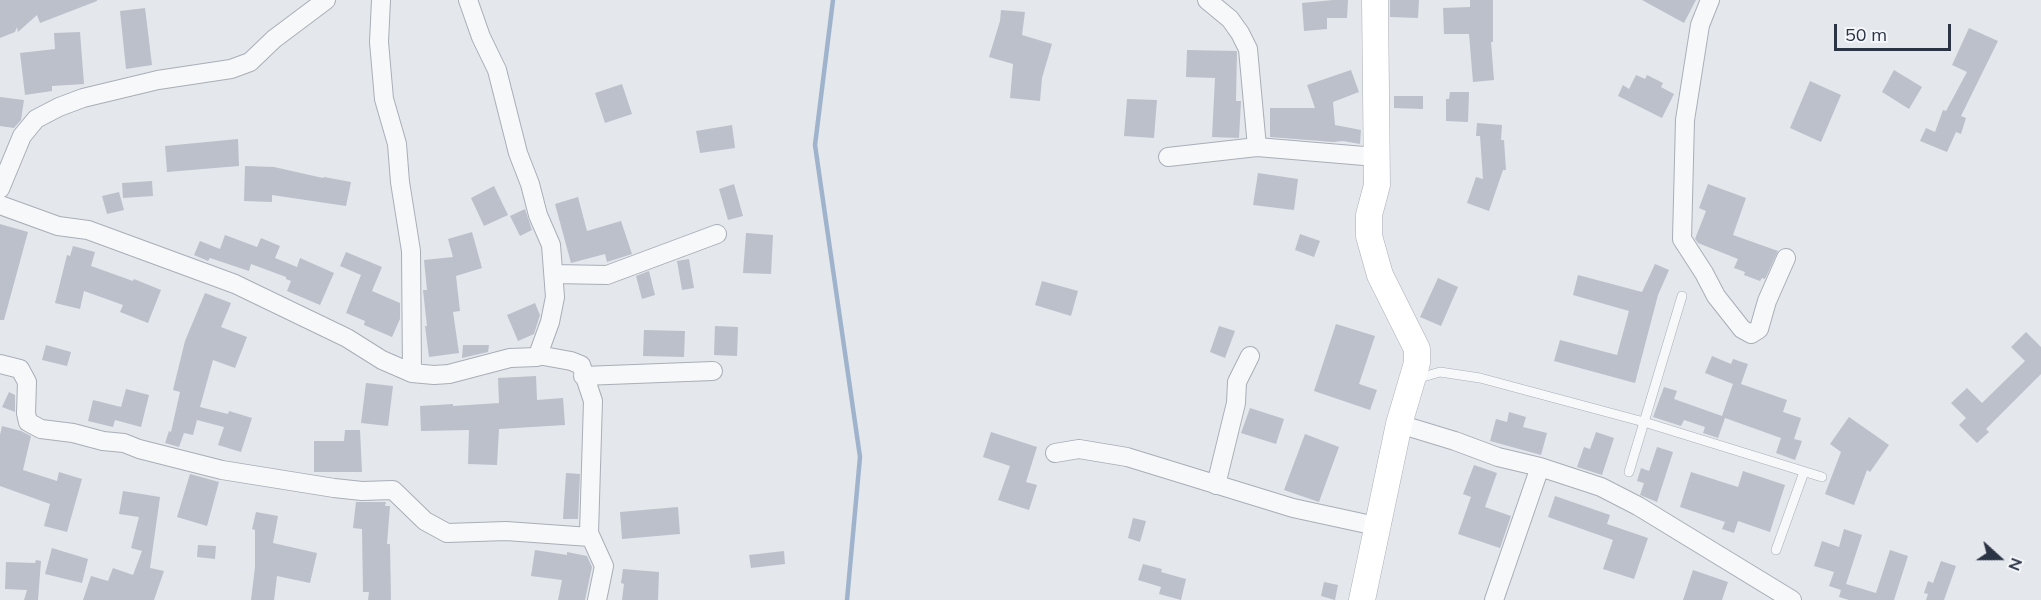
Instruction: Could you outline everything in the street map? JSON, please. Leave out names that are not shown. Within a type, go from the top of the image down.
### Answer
[{"type":"street","points":[[0,189],[22,136],[36,119],[58,107],[83,98],[158,80],[231,69],[250,62],[274,39],[326,0]]},
{"type":"street","points":[[381,0],[379,42],[384,99],[397,144],[400,182],[411,251],[412,373]]},
{"type":"street","points":[[468,0],[496,70],[518,153],[530,184],[538,215],[551,245],[555,297],[550,322],[538,355]]},
{"type":"street","points":[[1208,0],[1230,19],[1248,49],[1257,147]]},
{"type":"street","points":[[1362,600],[1376,526],[1406,399],[1417,363],[1417,349],[1380,276],[1369,236],[1369,215],[1377,185],[1375,0]]},
{"type":"street","points":[[1710,0],[1700,25],[1685,120],[1682,239],[1716,296],[1742,329],[1751,334],[1759,329],[1767,301],[1786,258]]},
{"type":"street","points":[[1168,157],[1257,147],[1376,157]]},
{"type":"street","points":[[0,206],[58,226],[88,230],[235,284],[347,338],[382,360],[412,373],[449,374],[510,358],[537,357],[538,355],[581,365],[593,401],[590,537],[506,531],[447,533],[425,521],[393,490],[334,488],[222,470],[139,449],[124,443],[41,429],[28,422],[27,382],[20,369],[0,364]]},
{"type":"street","points":[[554,274],[607,275],[717,234]]},
{"type":"street","points":[[1216,486],[1236,403],[1237,382],[1250,356]]},
{"type":"street","points":[[584,376],[713,370]]},
{"type":"street","points":[[1400,424],[1498,457],[1540,467],[1601,487],[1638,506],[1792,600]]},
{"type":"street","points":[[1055,453],[1079,449],[1127,457],[1293,508],[1376,526]]},
{"type":"street","points":[[1494,600],[1540,467]]},
{"type":"street","points":[[589,533],[604,567],[597,600]]},
{"type":"lane","points":[[1629,472],[1682,296]]},
{"type":"lane","points":[[1413,380],[1440,372],[1480,378],[1644,422],[1822,477]]},
{"type":"lane","points":[[1776,550],[1804,472]]},
{"type":"building","points":[[0,0],[97,1],[40,23],[37,15],[18,32],[17,27],[15,32],[0,38]]},
{"type":"building","points":[[1348,0],[1347,18],[1327,18],[1327,29],[1304,31],[1302,3]]},
{"type":"building","points":[[1390,0],[1419,0],[1418,18],[1390,17]]},
{"type":"building","points":[[1470,0],[1493,0],[1493,42],[1491,42],[1494,80],[1473,82],[1469,34],[1444,34],[1443,8],[1470,7]]},
{"type":"building","points":[[1642,0],[1696,0],[1684,23]]},
{"type":"building","points":[[145,8],[152,65],[126,69],[120,11]]},
{"type":"building","points":[[1001,10],[1025,12],[1022,35],[1052,44],[1042,78],[1040,101],[1010,98],[1013,64],[989,57]]},
{"type":"building","points":[[1969,28],[1998,41],[1961,116],[1966,118],[1961,134],[1956,132],[1947,152],[1920,141],[1926,128],[1935,132],[1943,110],[1946,111],[1967,72],[1952,65]]},
{"type":"building","points":[[80,32],[84,84],[52,86],[52,91],[25,95],[20,53],[55,49],[54,33]]},
{"type":"building","points":[[1187,50],[1237,51],[1236,101],[1241,101],[1239,138],[1212,137],[1215,78],[1186,77]]},
{"type":"building","points":[[1351,70],[1359,92],[1333,102],[1335,125],[1361,130],[1360,144],[1270,137],[1270,108],[1315,108],[1307,85]]},
{"type":"building","points":[[1894,70],[1922,87],[1909,109],[1882,92]]},
{"type":"building","points":[[1636,75],[1645,79],[1647,75],[1663,83],[1661,87],[1674,94],[1662,118],[1618,96],[1623,85],[1629,89]]},
{"type":"building","points":[[1810,81],[1841,95],[1821,142],[1790,128]]},
{"type":"building","points":[[622,84],[632,114],[605,123],[595,93]]},
{"type":"building","points":[[1450,92],[1469,92],[1468,122],[1446,121],[1446,99],[1449,99]]},
{"type":"building","points":[[1394,96],[1423,96],[1423,109],[1394,108]]},
{"type":"building","points":[[0,97],[24,100],[21,120],[14,128],[0,126]]},
{"type":"building","points":[[1127,99],[1157,100],[1154,138],[1124,136]]},
{"type":"building","points":[[1477,123],[1502,125],[1501,140],[1504,140],[1506,170],[1503,170],[1489,211],[1467,203],[1476,177],[1483,179],[1480,136],[1476,136]]},
{"type":"building","points":[[732,125],[735,148],[700,153],[696,131]]},
{"type":"building","points":[[238,139],[239,166],[167,172],[165,146]]},
{"type":"building","points":[[245,166],[274,167],[351,182],[346,206],[272,195],[272,202],[244,201]]},
{"type":"building","points":[[1258,173],[1298,179],[1294,210],[1253,205]]},
{"type":"building","points":[[152,181],[153,196],[123,198],[122,183]]},
{"type":"building","points":[[734,184],[743,216],[728,220],[719,189]]},
{"type":"building","points":[[1708,184],[1746,198],[1733,235],[1778,251],[1765,279],[1762,278],[1760,281],[1744,275],[1745,272],[1734,268],[1738,259],[1698,243],[1695,239],[1706,211],[1699,208]]},
{"type":"building","points":[[494,186],[508,215],[484,226],[471,198]]},
{"type":"building","points":[[119,192],[124,210],[107,214],[102,196]]},
{"type":"building","points":[[578,197],[587,231],[621,221],[632,254],[607,262],[605,254],[571,263],[555,204]]},
{"type":"building","points":[[525,209],[532,230],[520,236],[510,216]]},
{"type":"building","points":[[0,224],[28,232],[4,320],[0,320]]},
{"type":"building","points":[[472,232],[482,268],[456,276],[460,311],[453,312],[459,353],[429,357],[423,290],[427,290],[424,260],[453,257],[448,239]]},
{"type":"building","points":[[746,233],[773,235],[771,274],[743,273]]},
{"type":"building","points":[[1300,234],[1320,241],[1314,257],[1295,250]]},
{"type":"building","points":[[225,235],[257,247],[261,238],[280,246],[275,258],[297,267],[300,258],[334,273],[320,305],[287,291],[291,281],[286,277],[251,264],[249,271],[210,258],[208,261],[194,255],[200,241],[220,249]]},
{"type":"building","points":[[73,246],[95,252],[91,266],[161,290],[148,323],[120,312],[123,305],[84,291],[80,309],[55,303],[67,255],[70,256]]},
{"type":"building","points":[[346,252],[382,267],[372,291],[400,303],[400,319],[392,337],[364,325],[365,321],[346,313],[361,275],[340,266]]},
{"type":"building","points":[[689,259],[694,288],[682,290],[677,261]]},
{"type":"building","points":[[1655,264],[1669,270],[1658,295],[1635,383],[1554,361],[1560,340],[1617,355],[1629,311],[1573,295],[1578,275],[1642,292]]},
{"type":"building","points":[[649,271],[655,295],[642,299],[636,276]]},
{"type":"building","points":[[1438,278],[1458,287],[1441,326],[1420,317]]},
{"type":"building","points":[[1042,281],[1078,291],[1071,316],[1035,305]]},
{"type":"building","points":[[205,293],[231,303],[221,327],[247,337],[235,368],[213,360],[200,407],[228,414],[229,411],[252,418],[241,452],[218,445],[224,427],[197,420],[193,435],[184,433],[179,447],[165,443],[169,431],[171,432],[180,392],[173,390],[185,341]]},
{"type":"building","points":[[535,303],[540,315],[534,334],[518,341],[507,315]]},
{"type":"building","points":[[1336,324],[1375,336],[1359,384],[1377,390],[1370,410],[1314,391]]},
{"type":"building","points":[[715,326],[738,327],[737,356],[714,355]]},
{"type":"building","points":[[1219,326],[1235,331],[1225,358],[1210,352]]},
{"type":"building","points":[[644,330],[685,331],[684,357],[643,356]]},
{"type":"building","points":[[2026,332],[2041,347],[2041,374],[1986,429],[1989,432],[1977,443],[1959,425],[1966,418],[1951,403],[1967,388],[1982,403],[2025,361],[2011,347]]},
{"type":"building","points":[[46,345],[71,352],[67,366],[42,360]]},
{"type":"building","points":[[463,345],[489,345],[488,352],[462,358]]},
{"type":"building","points":[[1712,356],[1731,364],[1733,359],[1748,364],[1741,384],[1787,400],[1783,412],[1801,418],[1794,439],[1802,441],[1795,460],[1776,453],[1781,438],[1725,418],[1718,438],[1703,433],[1705,427],[1684,420],[1681,426],[1653,417],[1664,387],[1677,391],[1674,399],[1722,416],[1733,384],[1705,373]]},
{"type":"building","points":[[536,376],[537,400],[563,398],[565,425],[499,429],[497,465],[468,464],[469,430],[421,431],[420,406],[499,403],[498,378]]},
{"type":"building","points":[[366,383],[393,386],[388,426],[361,423]]},
{"type":"building","points":[[126,389],[149,395],[141,427],[115,420],[113,427],[88,421],[93,400],[121,407]]},
{"type":"building","points":[[9,392],[15,395],[15,412],[2,407]]},
{"type":"building","points":[[1250,408],[1284,419],[1276,444],[1241,433]]},
{"type":"building","points":[[1509,412],[1526,417],[1523,427],[1547,433],[1541,455],[1490,441],[1496,419],[1507,422]]},
{"type":"building","points":[[1849,417],[1889,445],[1870,472],[1867,470],[1854,505],[1825,494],[1841,452],[1830,444]]},
{"type":"building","points":[[2,426],[31,436],[23,470],[57,481],[59,472],[82,479],[67,532],[44,526],[50,504],[0,486]]},
{"type":"building","points":[[345,430],[360,430],[362,472],[314,472],[314,441],[344,441]]},
{"type":"building","points":[[991,432],[1037,447],[1026,482],[1037,485],[1029,510],[998,500],[1010,466],[983,457]]},
{"type":"building","points":[[1596,432],[1614,438],[1602,475],[1577,467],[1584,447],[1590,449]]},
{"type":"building","points":[[1305,434],[1339,447],[1319,502],[1284,490]]},
{"type":"building","points":[[1657,447],[1673,452],[1657,502],[1640,495],[1644,483],[1637,481],[1641,468],[1649,471]]},
{"type":"building","points":[[1474,465],[1497,473],[1485,507],[1511,516],[1500,548],[1458,534],[1471,497],[1463,494]]},
{"type":"building","points":[[1743,471],[1785,485],[1770,532],[1738,521],[1734,533],[1722,529],[1725,522],[1680,507],[1691,472],[1738,487]]},
{"type":"building","points":[[566,473],[580,474],[578,519],[563,519]]},
{"type":"building","points":[[190,474],[219,482],[207,526],[177,517]]},
{"type":"building","points":[[123,491],[160,497],[150,568],[164,571],[154,600],[83,600],[91,576],[108,581],[113,568],[133,575],[142,551],[131,548],[139,517],[119,514]]},
{"type":"building","points":[[1555,496],[1610,515],[1607,524],[1648,538],[1634,579],[1603,569],[1613,540],[1548,517]]},
{"type":"building","points":[[356,502],[386,502],[385,506],[390,506],[387,544],[390,544],[391,600],[368,600],[369,592],[363,592],[362,529],[353,528]]},
{"type":"building","points":[[678,507],[680,534],[622,539],[620,512]]},
{"type":"building","points":[[256,512],[278,516],[273,543],[317,553],[310,583],[277,576],[274,600],[251,600],[255,567],[255,530],[252,529]]},
{"type":"building","points":[[1133,518],[1146,521],[1140,542],[1128,538]]},
{"type":"building","points":[[1844,529],[1862,535],[1846,584],[1876,593],[1890,550],[1908,556],[1894,600],[1849,600],[1839,597],[1841,590],[1829,586],[1834,572],[1814,566],[1822,541],[1839,547]]},
{"type":"building","points":[[198,545],[216,546],[215,559],[197,557]]},
{"type":"building","points":[[52,548],[88,559],[82,583],[45,574]]},
{"type":"building","points":[[535,550],[587,556],[592,567],[585,600],[558,600],[562,580],[531,576]]},
{"type":"building","points":[[784,551],[785,564],[751,568],[749,555]]},
{"type":"building","points":[[36,560],[41,561],[38,600],[24,600],[27,590],[5,589],[6,562],[35,563]]},
{"type":"building","points":[[1941,561],[1956,566],[1944,600],[1926,600],[1928,594],[1924,593],[1928,581],[1933,583]]},
{"type":"building","points":[[1143,564],[1186,579],[1181,600],[1159,594],[1161,587],[1138,580]]},
{"type":"building","points":[[623,569],[659,572],[658,600],[622,600]]},
{"type":"building","points":[[1693,570],[1728,582],[1722,600],[1683,600]]},
{"type":"building","points":[[1324,582],[1338,585],[1335,600],[1321,596]]},
{"type":"waterway","points":[[833,0],[815,145],[860,457],[847,600]]}]
